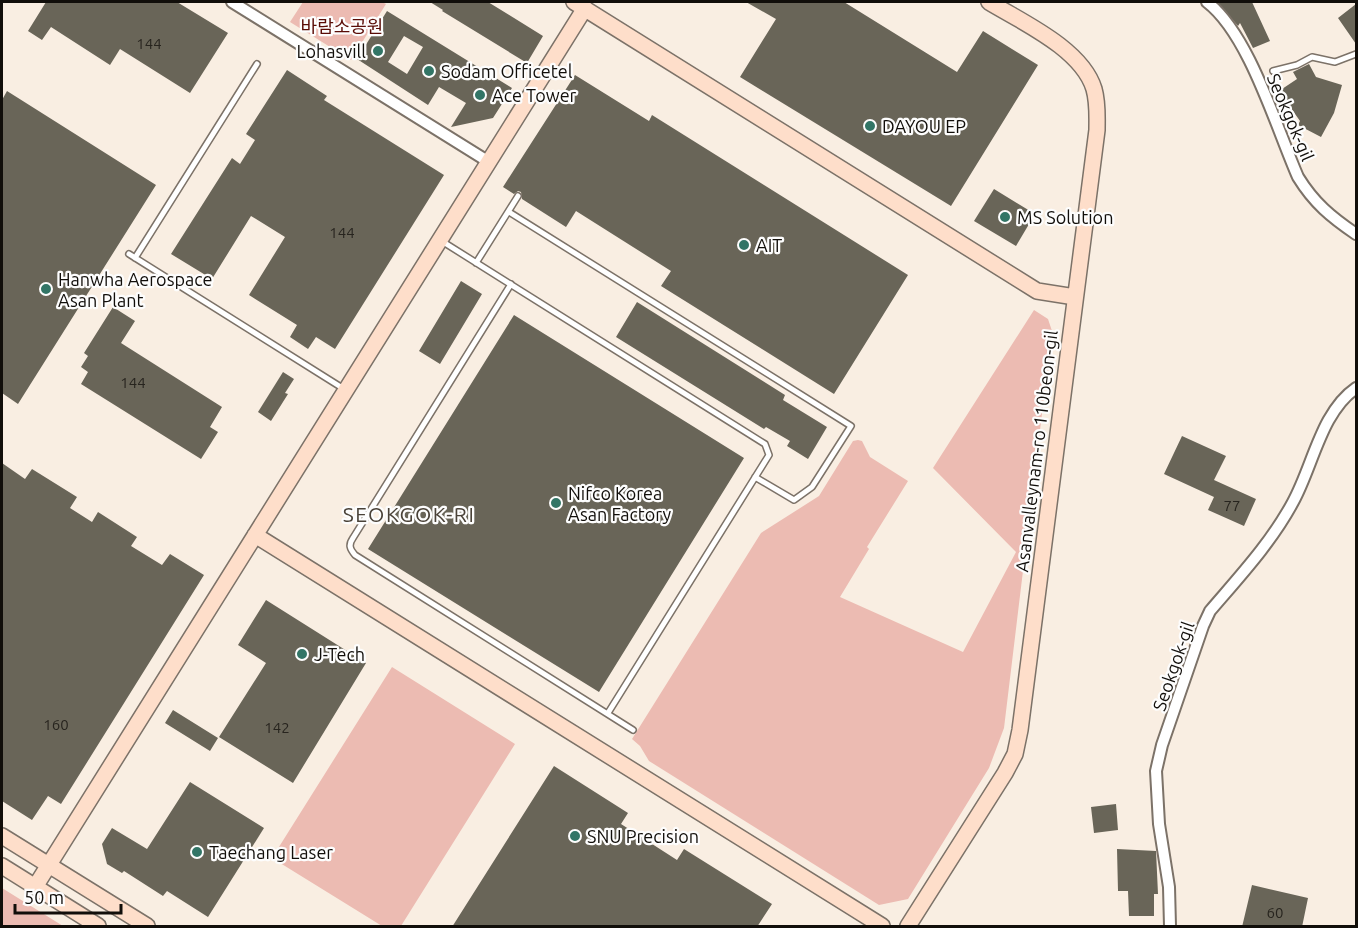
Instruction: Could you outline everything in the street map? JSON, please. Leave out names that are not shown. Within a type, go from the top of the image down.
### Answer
[{"type":"street","points":[[232,2],[489,162]]},
{"type":"street","name":"Asanvalleynam-ro 110beon-gil","points":[[908,927],[1015,754],[1020,730],[1097,130],[1097,107],[1093,87],[1078,62],[1062,47],[989,2]]},
{"type":"street","name":"Seokgok-gil","points":[[1207,2],[1224,18],[1246,55],[1298,177],[1308,193],[1334,219],[1356,234]]},
{"type":"street","points":[[35,887],[489,162],[579,5],[1037,291],[1075,297]]},
{"type":"street","name":"Seokgok-gil","points":[[1170,927],[1169,887],[1159,824],[1156,771],[1162,745],[1203,626],[1210,611],[1278,528],[1294,501],[1330,417],[1340,402],[1356,388]]},
{"type":"street","points":[[255,535],[882,927]]},
{"type":"street","points":[[2,836],[147,927]]},
{"type":"street","points":[[2,866],[98,927]]},
{"type":"lane","points":[[1273,71],[1297,65],[1312,57],[1335,62],[1356,54]]},
{"type":"lane","points":[[135,258],[257,64]]},
{"type":"lane","points":[[476,263],[518,196]]},
{"type":"lane","points":[[509,212],[851,426],[812,487],[794,500],[755,477]]},
{"type":"lane","points":[[440,240],[765,444],[769,455],[608,713]]},
{"type":"lane","points":[[129,254],[346,390]]},
{"type":"lane","points":[[511,284],[353,538],[350,549],[355,555],[633,730]]},
{"type":"green space","name":"바람소공원","points":[[303,2],[382,2],[386,4],[351,60],[290,22]]},
{"type":"green space","points":[[1034,310],[1048,319],[1052,331],[1004,728],[989,768],[908,899],[879,905],[649,761],[640,746],[632,739],[761,533],[819,496],[853,441],[862,441],[870,457],[908,481],[867,547],[869,549],[840,597],[963,652],[1016,552],[933,468]]},
{"type":"green space","points":[[392,667],[515,744],[401,926],[382,926],[272,858]]},
{"type":"green space","points":[[2,888],[63,926],[2,926]]},
{"type":"building","points":[[46,2],[177,2],[228,33],[190,93],[120,49],[110,65],[51,27],[42,40],[28,31]]},
{"type":"building","points":[[430,2],[488,2],[543,36],[527,63]]},
{"type":"building","name":"DAYOU EP","points":[[746,2],[844,2],[957,72],[983,31],[1038,65],[951,206],[740,77],[776,19]]},
{"type":"building","points":[[1217,2],[1252,2],[1270,41],[1253,48],[1240,23],[1238,26]]},
{"type":"building","points":[[1356,4],[1356,44],[1338,18]]},
{"type":"building","points":[[387,11],[512,88],[493,118],[451,127],[466,103],[439,87],[428,105],[357,59]],"holes":[[[404,36],[423,47],[407,74],[388,62]]]},
{"type":"building","points":[[1309,64],[1316,77],[1342,85],[1334,113],[1321,137],[1298,125],[1300,121],[1279,91],[1297,79],[1293,72]]},
{"type":"building","points":[[287,70],[327,96],[324,100],[444,175],[335,349],[316,337],[308,349],[290,337],[297,325],[249,295],[285,237],[251,216],[212,279],[171,254],[232,158],[240,164],[255,140],[246,134]]},
{"type":"building","name":"AIT","points":[[575,75],[649,121],[652,115],[908,275],[834,394],[661,286],[671,271],[576,211],[566,227],[522,199],[521,192],[514,194],[503,187]]},
{"type":"building","name":"Hanwha Aerospace Asan Plant","points":[[7,91],[156,185],[18,404],[2,393],[2,100]]},
{"type":"building","name":"MS Solution","points":[[994,189],[1035,214],[1016,246],[974,221]]},
{"type":"building","points":[[461,281],[482,294],[440,364],[419,351]]},
{"type":"building","points":[[637,302],[785,395],[783,400],[827,427],[808,459],[787,446],[790,441],[766,427],[764,429],[616,337]]},
{"type":"building","points":[[113,307],[135,321],[121,343],[222,407],[210,427],[218,432],[201,459],[81,384],[88,372],[81,367],[88,356],[84,353]]},
{"type":"building","name":"Nifco Korea Asan Factory","points":[[514,315],[744,458],[599,692],[368,549]]},
{"type":"building","points":[[283,372],[294,379],[285,393],[288,394],[271,421],[258,412]]},
{"type":"building","points":[[1182,436],[1226,456],[1214,480],[1256,499],[1244,526],[1208,510],[1214,497],[1164,474]]},
{"type":"building","points":[[2,463],[25,479],[32,469],[77,497],[70,508],[92,522],[98,512],[137,537],[131,546],[162,565],[170,554],[204,575],[61,804],[48,796],[32,820],[2,801]]},
{"type":"building","points":[[266,600],[366,663],[293,783],[219,737],[266,663],[238,645]]},
{"type":"building","points":[[173,710],[218,738],[210,751],[165,723]]},
{"type":"building","name":"SNU Precision","points":[[554,766],[628,813],[621,824],[677,860],[684,849],[772,904],[757,927],[452,927]]},
{"type":"building","name":"Taechang Laser","points":[[190,782],[264,828],[208,917],[167,891],[163,896],[124,871],[122,873],[107,864],[102,844],[112,828],[147,849]]},
{"type":"building","points":[[1116,804],[1118,830],[1094,833],[1091,807]]},
{"type":"building","points":[[1117,849],[1156,851],[1158,894],[1154,894],[1154,916],[1129,916],[1128,891],[1118,891]]},
{"type":"building","points":[[1252,885],[1308,898],[1302,927],[1242,927]]},
{"type":"place","name":"Lohasvill","points":[[378,51]]},
{"type":"place","name":"Sodam Officetel","points":[[429,71]]},
{"type":"place","name":"Ace Tower","points":[[480,95]]},
{"type":"place","name":"DAYOU EP","points":[[870,126]]},
{"type":"place","name":"MS Solution","points":[[1005,217]]},
{"type":"place","name":"AIT","points":[[744,245]]},
{"type":"place","name":"Hanwha Aerospace Asan Plant","points":[[46,289]]},
{"type":"place","name":"Nifco Korea Asan Factory","points":[[556,503]]},
{"type":"place","name":"J-Tech","points":[[302,654]]},
{"type":"place","name":"SNU Precision","points":[[575,836]]},
{"type":"place","name":"Taechang Laser","points":[[197,852]]},
{"type":"district","name":"SEOKGOK-RI","points":[[409,514]]}]
